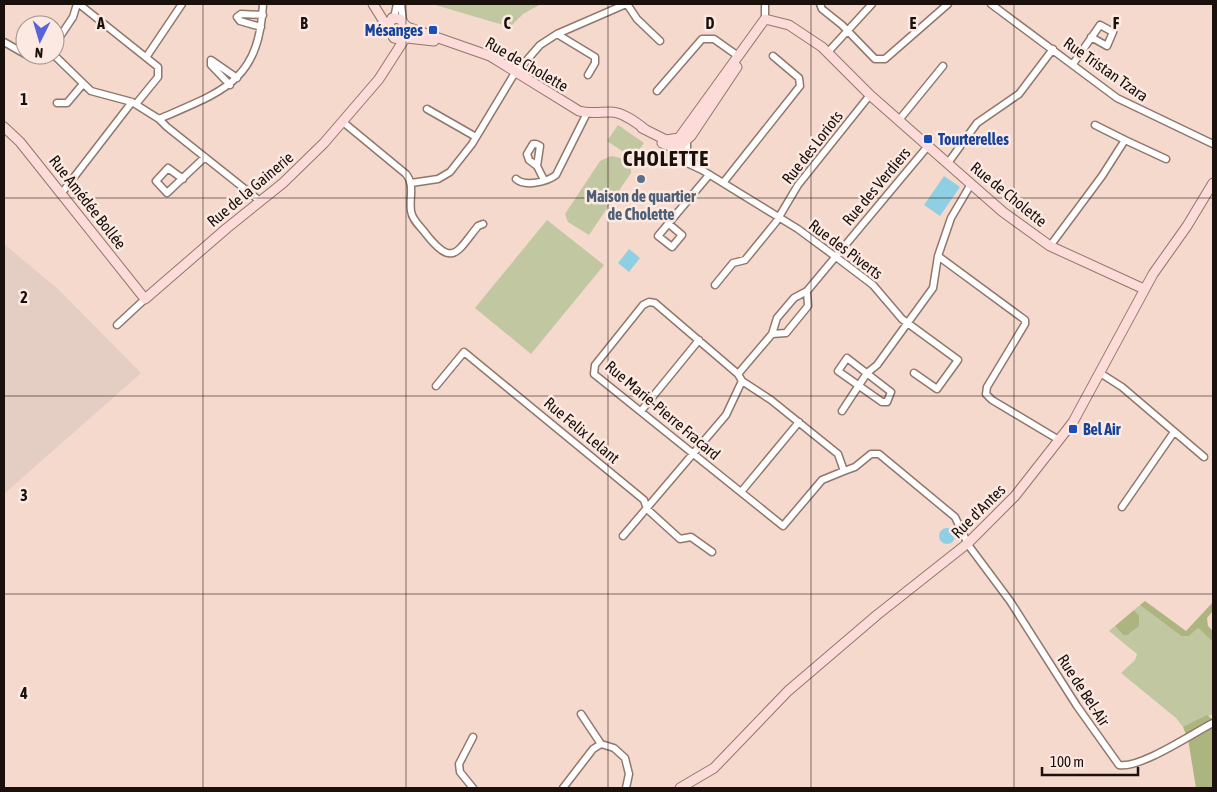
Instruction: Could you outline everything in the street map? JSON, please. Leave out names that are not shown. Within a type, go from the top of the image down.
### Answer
[{"type":"street","points":[[61,194],[159,74],[158,67],[146,56],[78,4],[73,17],[65,29]]},
{"type":"street","points":[[146,56],[182,4]]},
{"type":"street","points":[[160,119],[213,95],[230,85],[237,78],[253,55],[261,27],[263,4]]},
{"type":"street","name":"Rue de Cholette","points":[[375,4],[399,21],[490,56],[572,108],[587,113],[614,112],[663,139],[681,144]]},
{"type":"street","name":"Rue de Cholette","points":[[375,4],[391,32],[398,40],[451,42]]},
{"type":"street","points":[[399,4],[399,21],[406,39]]},
{"type":"street","points":[[411,183],[447,175],[476,137],[516,72],[534,50],[557,34],[626,4],[632,13],[660,41]]},
{"type":"street","points":[[681,144],[684,134],[696,116],[765,19],[765,4]]},
{"type":"street","points":[[820,4],[822,9],[848,30],[876,59],[882,60],[948,4]]},
{"type":"street","points":[[828,52],[872,4]]},
{"type":"street","name":"Rue Tristan Tzara","points":[[991,4],[1117,98],[1213,144]]},
{"type":"street","points":[[261,27],[240,21],[238,17],[241,14],[263,15]]},
{"type":"street","name":"Rue de Cholette","points":[[765,19],[789,25],[828,52],[870,95],[1003,212],[1050,246],[1144,289]]},
{"type":"street","name":"Rue de la Gainerie","points":[[389,62],[391,32],[399,21]]},
{"type":"street","points":[[681,144],[742,60],[757,30]]},
{"type":"street","points":[[557,34],[595,57],[595,63],[588,75]]},
{"type":"street","points":[[1073,64],[1091,37]]},
{"type":"street","name":"Rue de la Gainerie","points":[[117,325],[145,299],[283,183],[343,122],[379,79],[406,39]]},
{"type":"street","points":[[658,91],[702,39],[714,39],[738,56]]},
{"type":"street","points":[[4,42],[15,48]]},
{"type":"street","points":[[948,163],[978,123],[1019,94],[1053,49]]},
{"type":"street","points":[[723,183],[800,86],[800,78],[773,56]]},
{"type":"street","points":[[230,85],[211,65],[211,60],[237,78]]},
{"type":"street","points":[[64,65],[83,84],[96,93],[134,103],[160,119],[167,128],[260,201]]},
{"type":"street","points":[[900,120],[943,66]]},
{"type":"street","points":[[57,103],[67,103],[83,84]]},
{"type":"street","name":"Rue des Loriots","points":[[715,284],[733,262],[745,260],[778,217],[798,185],[870,95]]},
{"type":"street","points":[[428,109],[476,137]]},
{"type":"street","points":[[516,179],[522,183],[544,180],[556,175],[587,113]]},
{"type":"street","points":[[343,122],[402,170],[411,183],[412,215],[440,251],[449,254],[458,251],[466,244],[478,226],[483,224]]},
{"type":"street","points":[[1095,125],[1166,159]]},
{"type":"street","name":"Rue Amédée Bollée","points":[[4,127],[20,142],[145,299]]},
{"type":"street","points":[[1050,246],[1102,176],[1125,140]]},
{"type":"street","name":"Rue des Piverts","points":[[681,144],[687,163],[702,170],[778,217],[836,257],[873,285],[894,312],[958,360],[937,389],[914,373]]},
{"type":"street","name":"Rue des Verdiers","points":[[738,374],[772,334],[777,318],[794,298],[807,291],[928,146]]},
{"type":"street","points":[[183,179],[205,157]]},
{"type":"street","points":[[537,166],[544,180]]},
{"type":"street","points":[[668,224],[709,175]]},
{"type":"street","name":"Rue d'Antes","points":[[680,788],[714,768],[788,691],[877,615],[968,543],[1015,496],[1073,422],[1144,289],[1187,226],[1213,183]]},
{"type":"street","points":[[842,411],[858,385],[867,373],[877,365],[933,288],[938,256],[954,208],[971,184]]},
{"type":"street","points":[[938,256],[1025,320],[1025,324],[987,387],[986,394],[992,400],[1060,440]]},
{"type":"street","name":"Rue des Verdiers","points":[[772,334],[786,333],[808,306],[807,291]]},
{"type":"street","name":"Rue Marie-Pierre Fracard","points":[[844,471],[838,454],[742,381],[738,374],[655,304],[649,302],[644,305],[593,370],[594,374],[783,526],[822,480],[855,467],[871,454],[879,454],[949,510],[960,526],[968,543]]},
{"type":"street","points":[[641,411],[699,340]]},
{"type":"street","name":"Rue Felix Lelant","points":[[436,386],[464,352],[644,500],[647,509],[680,539],[691,537],[712,552]]},
{"type":"street","points":[[848,358],[891,392],[891,396],[887,402],[882,402],[858,385],[838,371],[848,358]]},
{"type":"street","points":[[1100,374],[1122,387],[1204,457]]},
{"type":"street","points":[[623,536],[726,415],[742,381]]},
{"type":"street","points":[[741,492],[798,422]]},
{"type":"street","points":[[1122,507],[1174,432]]},
{"type":"street","name":"Rue de Bel-Air","points":[[968,543],[1010,601],[1077,706],[1119,764],[1126,765],[1156,754],[1213,723]]},
{"type":"street","points":[[581,714],[601,744],[614,748],[625,758],[630,774],[626,788]]},
{"type":"street","points":[[473,737],[458,764],[460,772],[473,788]]},
{"type":"street","points":[[563,788],[593,749],[601,744]]},
{"type":"shaded area","points":[[4,244],[59,290],[141,373],[4,494]]},
{"type":"green space","points":[[432,4],[541,4],[523,14],[510,27]]},
{"type":"green space","points":[[618,125],[644,143],[633,158],[607,141]]},
{"type":"green space","points":[[665,148],[674,151],[676,158],[669,160],[664,158],[662,151]]},
{"type":"green space","points":[[611,156],[628,163],[631,173],[589,235],[568,222],[565,214],[600,161]]},
{"type":"green space","points":[[547,220],[604,265],[531,354],[475,308]]},
{"type":"green space","points":[[1145,601],[1186,631],[1213,602],[1213,611],[1207,618],[1208,626],[1213,631],[1213,642],[1198,628],[1189,636],[1181,636],[1140,605]]},
{"type":"green space","points":[[1140,605],[1181,636],[1189,636],[1198,628],[1213,642],[1213,714],[1183,727],[1176,718],[1121,673],[1135,660],[1137,654],[1109,631],[1115,626],[1123,635],[1139,615],[1134,610]]},
{"type":"green space","points":[[1134,610],[1139,615],[1139,626],[1127,635],[1123,635],[1115,626]]},
{"type":"green space","points":[[1207,715],[1212,719],[1213,724],[1213,788],[1196,788],[1188,739],[1183,727]]},
{"type":"water","points":[[944,176],[960,187],[940,216],[924,205]]},
{"type":"water","points":[[629,249],[640,258],[629,272],[618,263]]},
{"type":"water","points":[[944,528],[950,528],[955,533],[953,542],[944,544],[939,539],[939,533]]},
{"type":"place","name":"Mésanges","points":[[433,30]]},
{"type":"place","name":"Tourterelles","points":[[928,139]]},
{"type":"place","name":"Maison de quartier de Cholette","points":[[641,179]]},
{"type":"place","name":"Bel Air","points":[[1073,429]]},
{"type":"district","name":"CHOLETTE","points":[[666,158]]}]
